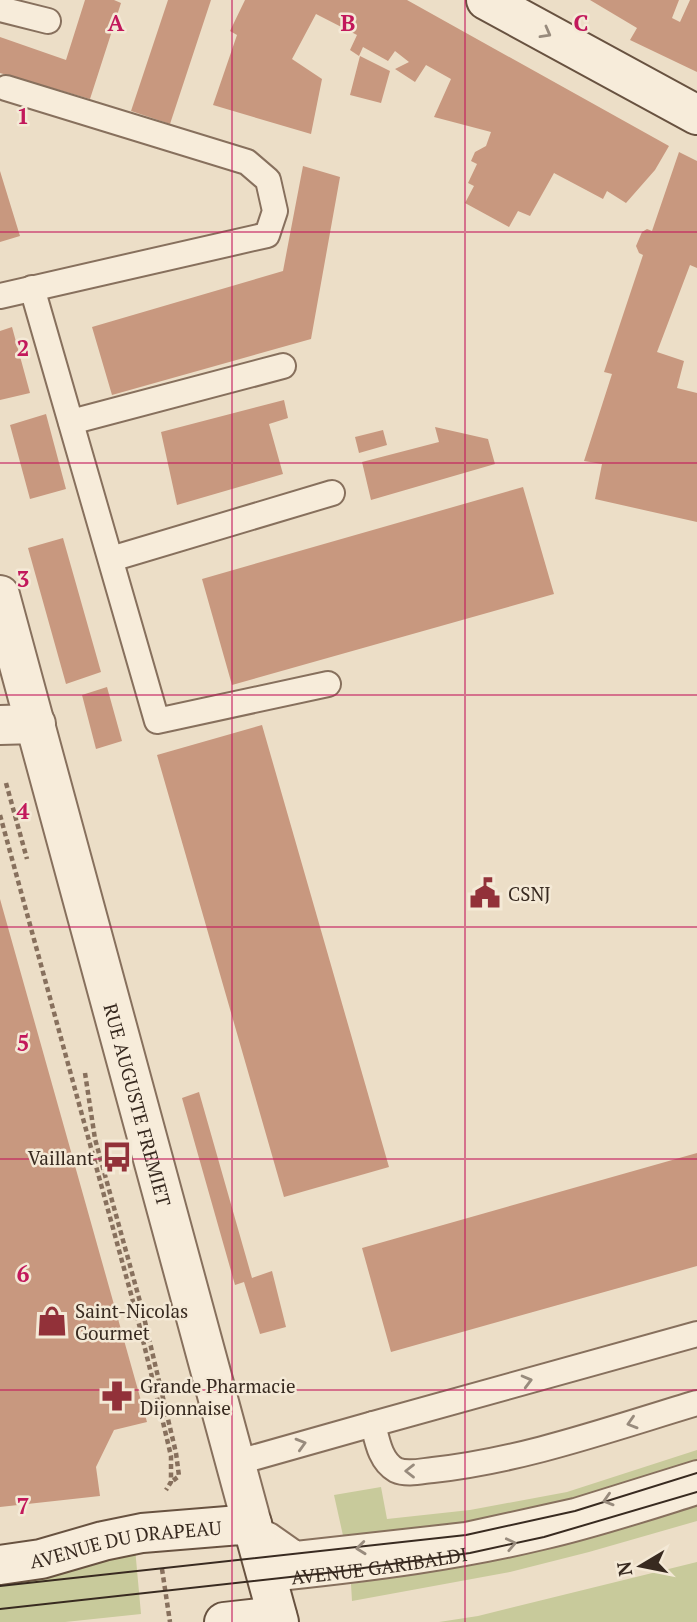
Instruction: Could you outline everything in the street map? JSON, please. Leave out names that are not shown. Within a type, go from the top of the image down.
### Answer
[{"type":"street","points":[[486,0],[697,115]]},
{"type":"street","name":"RUE AUGUSTE FREMIET","points":[[0,595],[13,724],[235,1463],[278,1619]]},
{"type":"street","name":"AVENUE DU DRAPEAU","points":[[0,1565],[41,1559],[103,1541],[157,1513],[252,1524]]},
{"type":"street","points":[[225,1622],[278,1619]]},
{"type":"lane","points":[[0,9],[48,21]]},
{"type":"lane","points":[[0,296],[267,235],[275,211],[268,180],[247,162],[6,88]]},
{"type":"lane","points":[[32,288],[157,721],[328,684]]},
{"type":"lane","points":[[71,422],[283,366]]},
{"type":"lane","points":[[111,559],[332,493]]},
{"type":"lane","points":[[235,1463],[697,1334]]},
{"type":"lane","points":[[373,1424],[384,1458],[393,1468],[408,1472],[517,1455],[697,1403]]},
{"type":"lane","name":"AVENUE GARIBALDI","points":[[252,1524],[296,1554],[386,1545],[466,1535],[533,1521],[697,1473]]},
{"type":"lane","name":"AVENUE GARIBALDI","points":[[252,1524],[288,1577],[470,1553],[544,1537],[697,1492]]},
{"type":"path","points":[[13,724],[5,780],[30,872]]},
{"type":"path","points":[[0,815],[137,1316],[171,1456],[171,1482],[157,1513]]},
{"type":"path","points":[[84,1063],[95,1139],[142,1309],[176,1453],[179,1476],[171,1482],[155,1508],[170,1622]]},
{"type":"green space","points":[[697,1450],[697,1461],[567,1502],[484,1521],[344,1540],[334,1495],[381,1487],[387,1519],[470,1510],[567,1492]]},
{"type":"green space","points":[[697,1506],[697,1521],[589,1552],[510,1572],[352,1601],[351,1584],[484,1563],[551,1548]]},
{"type":"green space","points":[[135,1548],[141,1614],[65,1622],[0,1622],[0,1576]]},
{"type":"green space","points":[[697,1562],[697,1622],[439,1622],[478,1616]]},
{"type":"building","points":[[85,0],[114,0],[121,3],[90,99],[0,73],[0,37],[66,60]]},
{"type":"building","points":[[168,0],[211,0],[170,124],[131,111]]},
{"type":"building","points":[[245,0],[407,0],[669,146],[655,170],[626,203],[607,191],[603,199],[554,173],[530,216],[518,211],[509,227],[465,203],[474,186],[468,183],[477,164],[471,161],[475,152],[486,146],[491,132],[434,117],[451,79],[426,65],[415,82],[395,69],[409,62],[395,51],[388,61],[363,47],[359,56],[350,50],[357,35],[316,14],[292,59],[322,79],[311,134],[213,105],[237,35],[230,31]]},
{"type":"building","points":[[590,0],[679,0],[672,18],[680,22],[690,0],[697,0],[697,72],[630,40],[637,28]]},
{"type":"building","points":[[360,56],[390,71],[381,103],[350,95]]},
{"type":"building","points":[[679,152],[697,161],[697,268],[690,265],[657,352],[684,361],[677,388],[697,393],[697,522],[595,499],[602,464],[584,461],[612,374],[604,372],[643,255],[636,246],[642,232],[647,229],[652,231]]},
{"type":"building","points":[[303,166],[340,177],[311,339],[112,395],[92,327],[283,271]]},
{"type":"building","points":[[0,171],[20,236],[0,242]]},
{"type":"building","points":[[12,327],[30,393],[0,400],[0,331]]},
{"type":"building","points":[[284,400],[288,418],[269,424],[283,474],[177,505],[161,432]]},
{"type":"building","points":[[46,414],[66,489],[30,499],[10,425]]},
{"type":"building","points":[[435,427],[488,439],[495,464],[371,500],[362,462],[439,442]]},
{"type":"building","points":[[383,430],[387,445],[359,453],[355,437]]},
{"type":"building","points":[[523,487],[554,594],[232,685],[202,579]]},
{"type":"building","points":[[63,538],[101,672],[66,684],[28,548]]},
{"type":"building","points":[[107,687],[122,741],[96,749],[82,695]]},
{"type":"building","points":[[262,725],[389,1167],[284,1197],[157,755]]},
{"type":"building","points":[[0,899],[147,1422],[114,1430],[96,1467],[100,1496],[0,1507]]},
{"type":"building","points":[[199,1092],[252,1278],[272,1271],[286,1327],[260,1334],[244,1282],[235,1285],[182,1098]]},
{"type":"building","points":[[697,1153],[697,1266],[391,1352],[362,1248]]},
{"type":"tram line","points":[[0,1586],[466,1535],[575,1511],[697,1473]]},
{"type":"tram line","points":[[0,1609],[335,1572],[470,1553],[544,1537],[697,1492]]},
{"type":"place","name":"CSNJ","points":[[485,893]]},
{"type":"place","name":"Vaillant","points":[[117,1157]]},
{"type":"place","name":"Saint-Nicolas Gourmet","points":[[52,1321]]},
{"type":"place","name":"Grande Pharmacie Dijonnaise","points":[[117,1396]]}]
